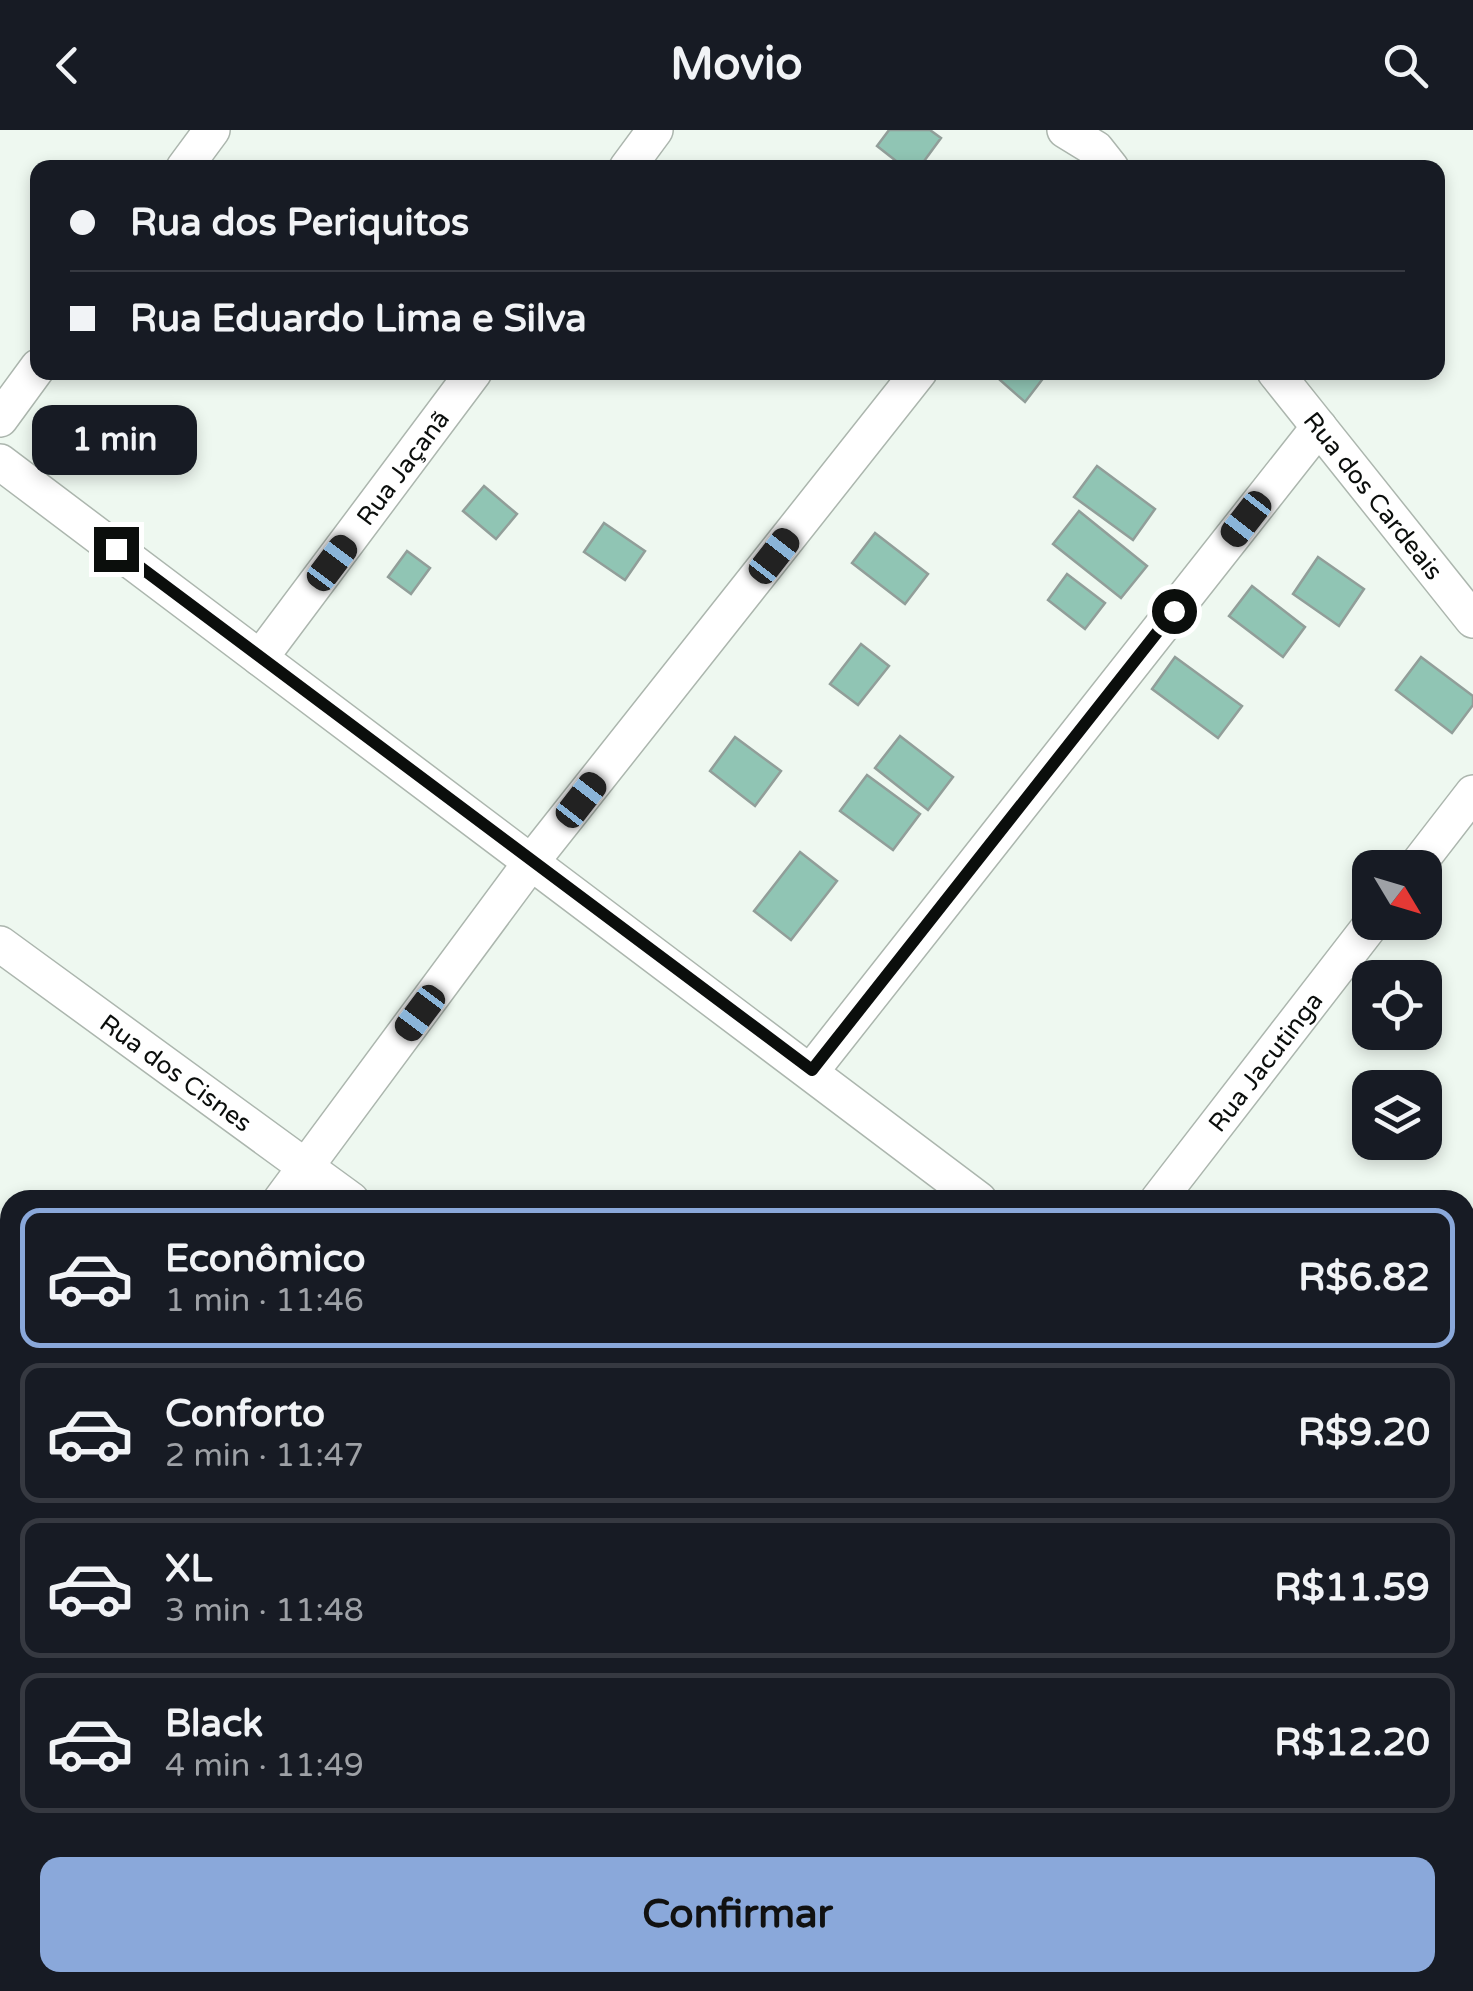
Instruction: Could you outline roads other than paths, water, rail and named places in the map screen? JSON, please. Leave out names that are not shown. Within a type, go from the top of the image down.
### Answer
[{"type":"street","points":[[190,160],[212,130]]},
{"type":"street","points":[[634,160],[656,130]]},
{"type":"street","points":[[1065,130],[1094,160]]},
{"type":"street","points":[[0,419],[30,379]]},
{"type":"street","name":"Rua Jaçanã","points":[[260,658],[468,380]]},
{"type":"street","points":[[288,1190],[532,860],[913,380]]},
{"type":"street","name":"Rua dos Cardeais","points":[[1281,380],[1473,620]]},
{"type":"street","points":[[812,1070],[1319,428]]},
{"type":"street","points":[[0,462],[812,1070],[966,1190]]},
{"type":"street","points":[[1429,850],[1473,793]]},
{"type":"street","name":"Rua Jacutinga","points":[[1166,1190],[1359,940]]},
{"type":"street","name":"Rua dos Cisnes","points":[[0,944],[338,1190]]}]
